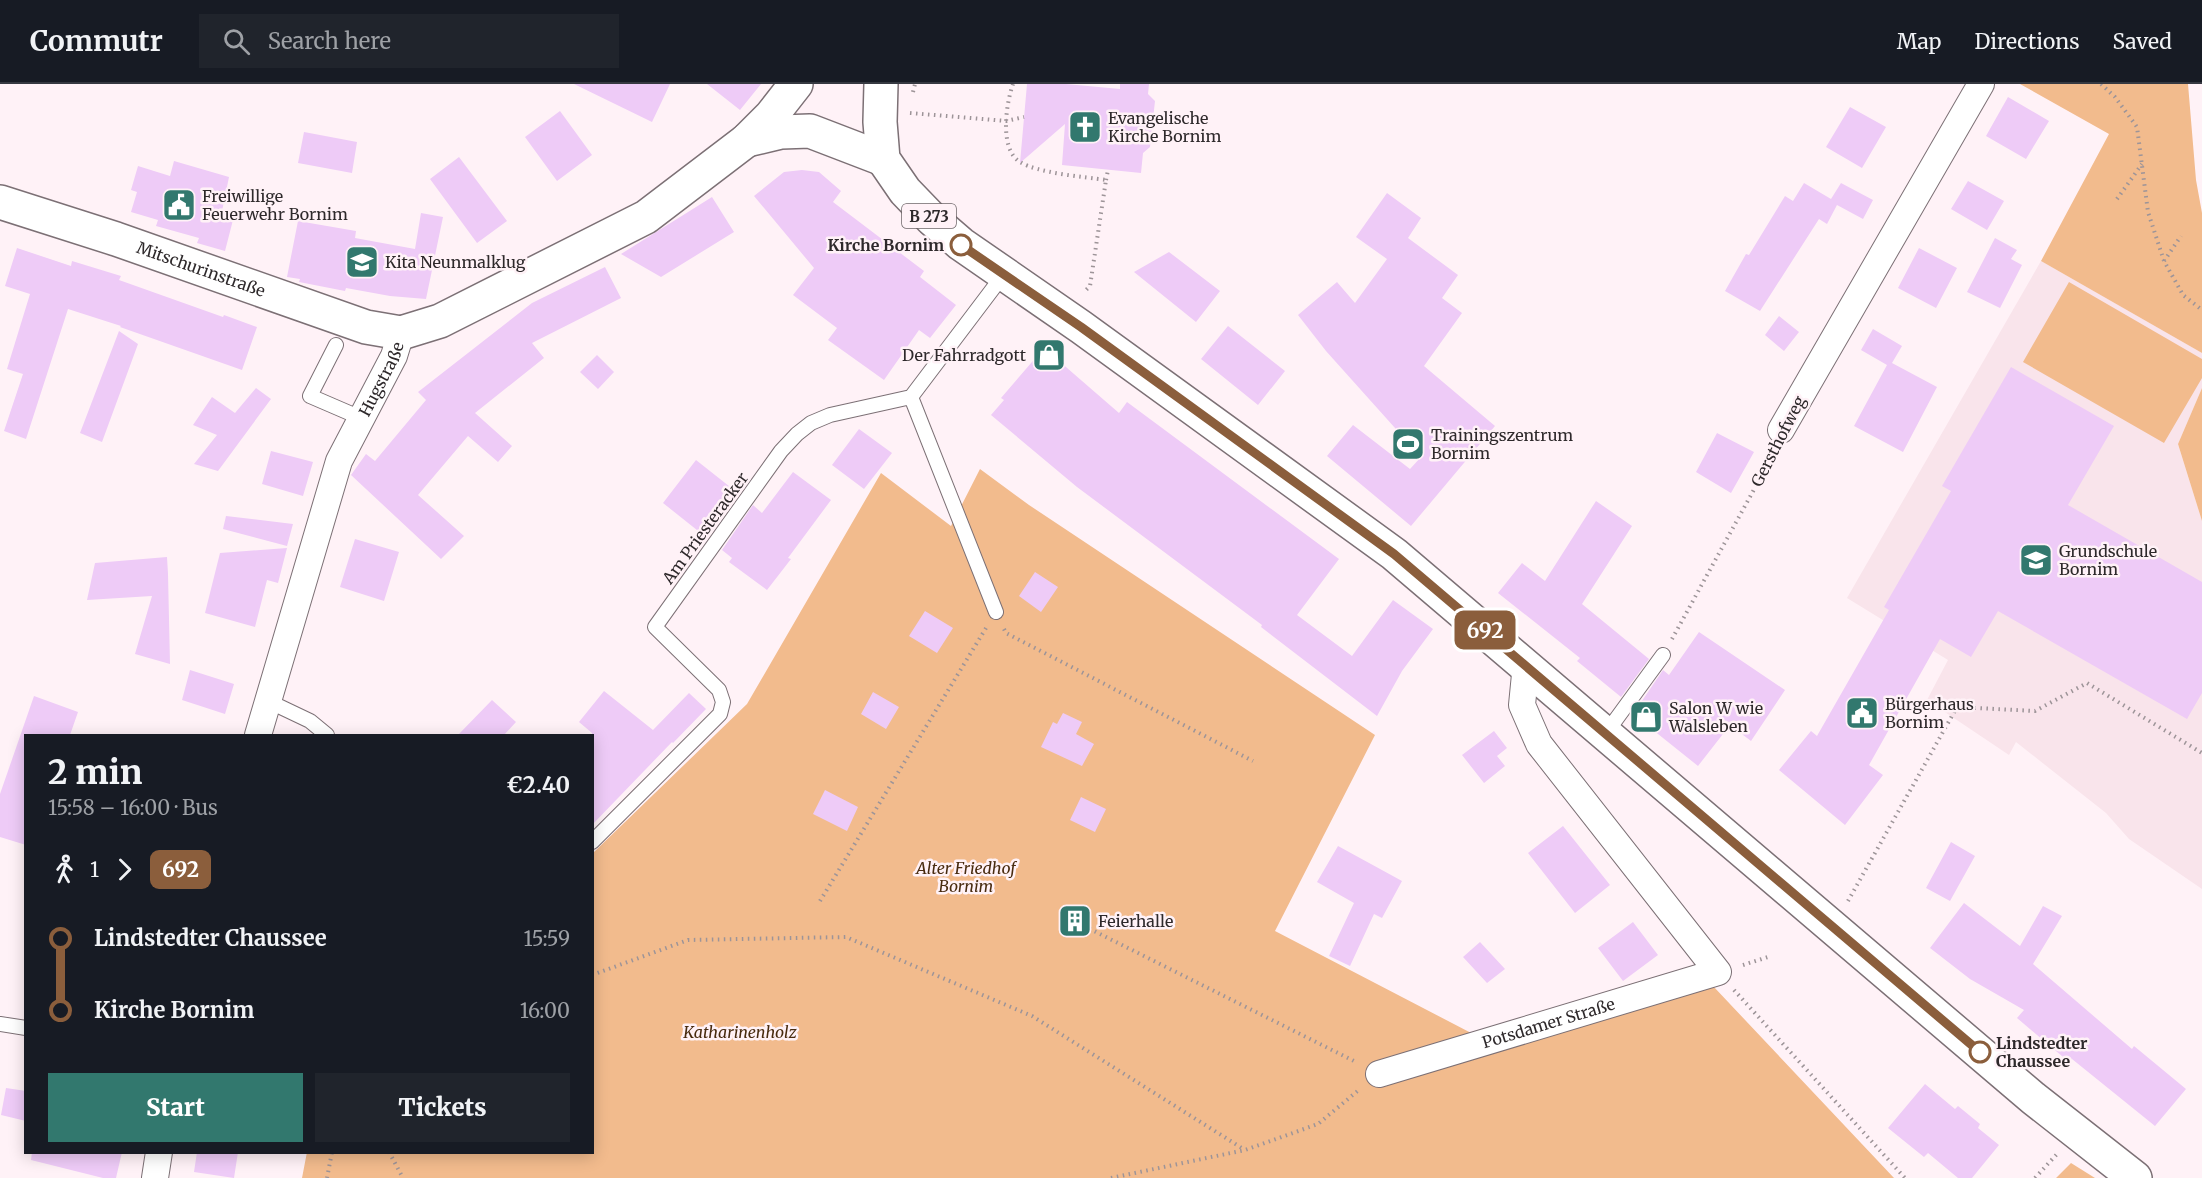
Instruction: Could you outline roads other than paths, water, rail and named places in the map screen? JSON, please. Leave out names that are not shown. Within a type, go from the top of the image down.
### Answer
[{"type":"main road","name":"Hugstraße","points":[[401,333],[440,321],[646,218],[747,140],[771,116],[796,84]]},
{"type":"main road","points":[[747,140],[781,132],[810,131],[883,159],[880,122],[881,84]]},
{"type":"main road","name":"B 273","points":[[883,159],[905,190],[932,219],[961,244],[1394,554],[1526,664],[2033,1098],[2135,1178]]},
{"type":"main road","name":"Mitschurinstraße","points":[[0,202],[116,239],[366,327],[401,333]]},
{"type":"street","name":"Gersthofweg","points":[[1781,430],[1981,84]]},
{"type":"street","name":"Hugstraße","points":[[258,734],[339,461],[394,356],[401,333]]},
{"type":"street","name":"Potsdamer Straße","points":[[1379,1074],[1719,972],[1539,744],[1522,705],[1526,664]]},
{"type":"street","points":[[155,1178],[159,1154]]},
{"type":"lane","points":[[996,612],[911,397],[1004,274]]},
{"type":"lane","points":[[336,345],[310,396],[361,418]]},
{"type":"lane","name":"Am Priesteracker","points":[[594,840],[720,714],[723,702],[719,690],[655,627],[661,618],[782,451],[797,434],[811,423],[830,415],[911,397]]},
{"type":"lane","points":[[1606,733],[1663,655]]},
{"type":"lane","points":[[268,701],[310,721],[326,734]]},
{"type":"lane","points":[[0,1024],[24,1028]]},
{"type":"place","name":"Evangelische Kirche Bornim","points":[[1085,127]]},
{"type":"place","name":"Freiwillige Feuerwehr Bornim","points":[[179,205]]},
{"type":"place","name":"Kirche Bornim","points":[[961,245]]},
{"type":"place","name":"Kita Neunmalklug","points":[[362,262]]},
{"type":"place","name":"Der Fahrradgott","points":[[1049,355]]},
{"type":"place","name":"Trainingszentrum Bornim","points":[[1408,444]]},
{"type":"place","name":"Grundschule Bornim","points":[[2036,560]]},
{"type":"place","name":"Bürgerhaus Bornim","points":[[1862,713]]},
{"type":"place","name":"Salon W wie Walsleben","points":[[1646,717]]},
{"type":"place","name":"Feierhalle","points":[[1075,921]]},
{"type":"place","name":"Lindstedter Chaussee","points":[[1980,1052]]},
{"type":"park label","name":"Alter Friedhof Bornim","points":[[966,877]]},
{"type":"park label","name":"Katharinenholz","points":[[740,1032]]}]
